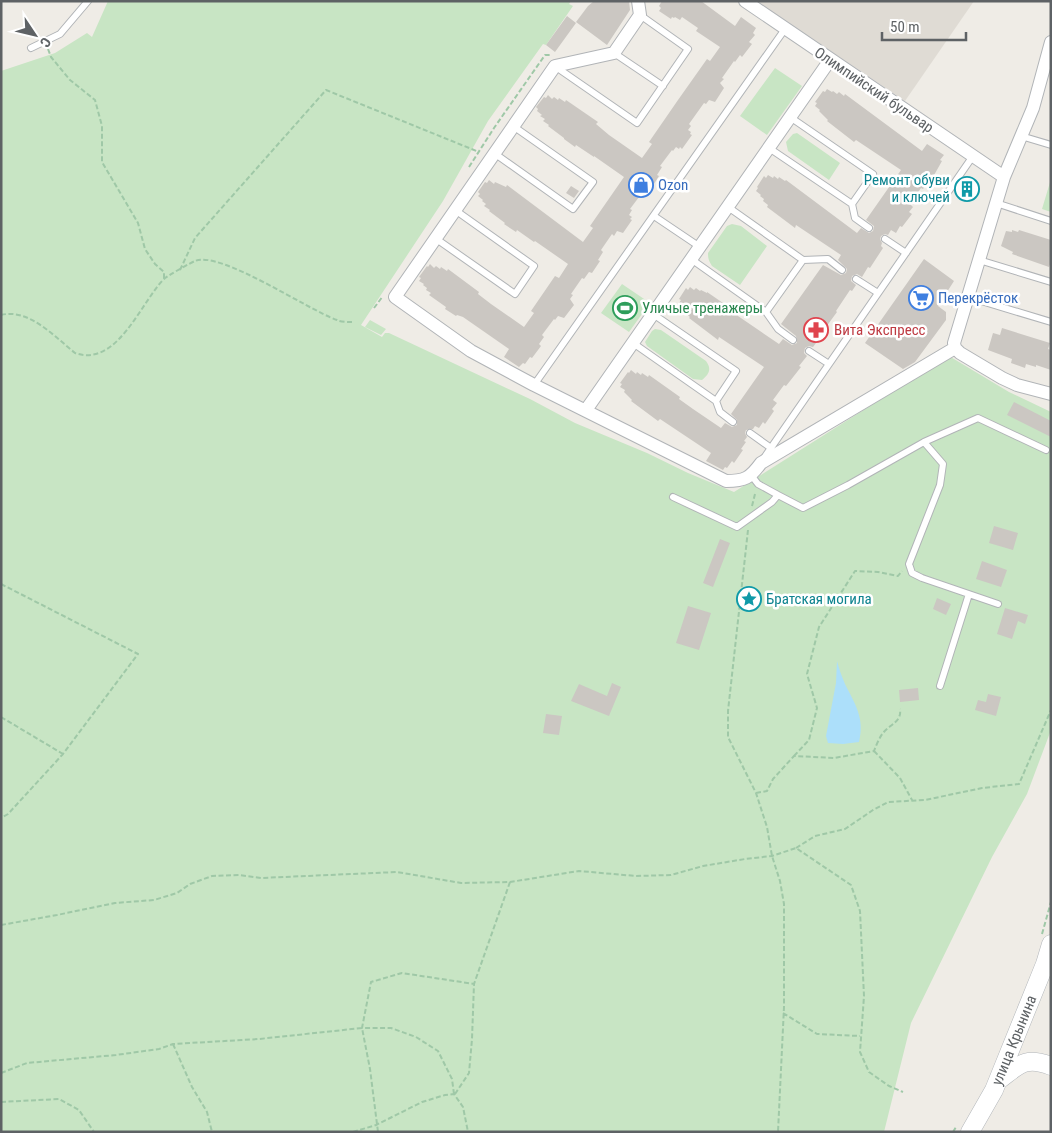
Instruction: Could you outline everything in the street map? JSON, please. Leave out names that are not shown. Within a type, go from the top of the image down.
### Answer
[{"type":"main road","name":"улица Крынина","points":[[970,1132],[999,1080],[1045,964],[1051,944]]},
{"type":"main road","points":[[999,1080],[1020,1064],[1036,1060],[1051,1066]]},
{"type":"street","points":[[638,1],[640,15],[614,53],[554,66],[394,297],[471,351],[534,385],[726,481],[754,480],[761,463],[955,348]]},
{"type":"street","name":"Олимпийский бульвар","points":[[745,1],[1004,177]]},
{"type":"street","points":[[1051,42],[1046,76],[1004,177],[954,343],[955,348],[960,353],[1002,378],[1017,385],[1051,394]]},
{"type":"street","points":[[586,410],[830,60]]},
{"type":"lane","points":[[31,48],[60,34],[88,1]]},
{"type":"lane","points":[[554,66],[637,123],[688,49],[640,15]]},
{"type":"lane","points":[[534,385],[786,29]]},
{"type":"lane","points":[[614,53],[663,86]]},
{"type":"lane","points":[[790,118],[873,174],[852,204]]},
{"type":"lane","points":[[494,153],[574,209],[593,182],[513,126]]},
{"type":"lane","points":[[1021,136],[1051,145]]},
{"type":"lane","points":[[769,148],[852,204],[856,218],[869,228]]},
{"type":"lane","points":[[761,463],[972,156]]},
{"type":"lane","points":[[996,203],[1051,221]]},
{"type":"lane","points":[[728,207],[803,260],[828,259],[842,270]]},
{"type":"lane","points":[[435,238],[515,294],[534,266],[455,210]]},
{"type":"lane","points":[[654,216],[700,247]]},
{"type":"lane","points":[[885,239],[906,253]]},
{"type":"lane","points":[[691,259],[766,312],[778,329],[793,340]]},
{"type":"lane","points":[[766,312],[803,260]]},
{"type":"lane","points":[[979,260],[1051,282]]},
{"type":"lane","points":[[856,279],[878,293]]},
{"type":"lane","points":[[968,297],[1051,322]]},
{"type":"lane","points":[[653,314],[736,371],[716,400]]},
{"type":"lane","points":[[633,343],[716,400],[720,412],[733,422]]},
{"type":"lane","points":[[809,351],[829,364]]},
{"type":"lane","points":[[754,480],[803,508],[924,442],[978,418],[1046,450]]},
{"type":"lane","points":[[750,433],[771,448]]},
{"type":"lane","points":[[924,442],[943,464],[940,485],[909,564],[912,573],[998,604]]},
{"type":"lane","points":[[673,497],[737,527],[749,520],[778,495]]},
{"type":"lane","points":[[940,686],[969,594]]},
{"type":"path","points":[[44,42],[51,57],[70,80],[94,100],[102,126],[102,162],[138,222],[146,248],[155,264],[164,272],[164,280]]},
{"type":"path","points":[[179,271],[195,238],[326,90],[479,152]]},
{"type":"path","points":[[1,315],[9,313],[19,314],[30,318],[75,353],[83,356],[92,355],[103,351],[130,328],[145,304],[170,274],[195,261],[216,261],[338,320],[352,322]]},
{"type":"path","points":[[754,480],[728,711],[728,737],[756,793],[767,827],[784,904],[783,1013],[778,1132]]},
{"type":"path","points":[[756,793],[767,791],[773,779],[809,740],[817,708],[807,674],[819,627],[855,571],[878,572],[898,576],[909,564]]},
{"type":"path","points":[[1,584],[138,654],[63,754],[19,802],[1,818]]},
{"type":"path","points":[[874,752],[882,734],[890,726],[898,722],[901,714],[900,709]]},
{"type":"path","points":[[1,925],[115,903],[154,900],[177,894],[190,884],[212,876],[239,875],[261,878],[396,872],[461,883],[510,882],[579,871],[636,876],[671,875],[703,866],[772,856],[796,848],[815,836],[845,829],[888,802],[947,796],[982,788],[1019,784],[1051,710]]},
{"type":"path","points":[[1,717],[63,754]]},
{"type":"path","points":[[794,756],[834,758],[874,752]]},
{"type":"path","points":[[874,752],[900,778],[912,800]]},
{"type":"path","points":[[796,848],[852,885],[860,912],[864,996],[860,1052],[869,1072],[889,1086],[903,1092]]},
{"type":"path","points":[[454,1094],[468,1073],[472,1039],[474,984],[510,882]]},
{"type":"path","points":[[378,1132],[370,1069],[362,1028],[370,982],[402,973],[474,984]]},
{"type":"path","points":[[783,1013],[817,1034],[861,1036]]},
{"type":"path","points":[[1,1073],[27,1063],[116,1055],[159,1049],[173,1044],[259,1039],[362,1028],[391,1028],[416,1037],[438,1051],[452,1079],[454,1094],[463,1107],[468,1132]]},
{"type":"path","points":[[173,1044],[192,1087],[207,1112],[212,1132]]},
{"type":"path","points":[[354,1132],[376,1125],[422,1102],[454,1094]]},
{"type":"path","points":[[1,1102],[59,1099],[79,1110],[94,1132]]},
{"type":"shaded area","points":[[756,1],[974,1],[905,101]]},
{"type":"green space","points":[[108,1],[571,1],[569,4],[573,6],[546,45],[543,44],[488,121],[443,201],[361,325],[382,337],[385,333],[389,333],[530,399],[575,423],[647,453],[688,473],[734,492],[949,356],[1009,392],[1051,412],[1051,730],[1027,794],[992,857],[911,1023],[884,1132],[1,1132],[1,71],[55,53],[87,33],[92,37]]},
{"type":"green space","points":[[775,68],[802,86],[767,135],[740,116]]},
{"type":"green space","points":[[797,133],[840,163],[829,180],[788,151],[786,142],[793,134]]},
{"type":"green space","points":[[1051,179],[1051,212],[1042,209]]},
{"type":"green space","points":[[732,224],[741,226],[767,246],[740,285],[712,266],[708,257],[708,253],[727,226]]},
{"type":"green space","name":"Уличые тренажеры","points":[[622,284],[650,303],[629,332],[601,313]]},
{"type":"green space","points":[[370,320],[386,329],[381,335],[365,327]]},
{"type":"green space","points":[[655,329],[661,330],[706,361],[709,369],[702,380],[693,379],[647,346],[645,342]]},
{"type":"water","points":[[837,661],[860,718],[861,733],[859,742],[828,743],[826,736],[836,683]]},
{"type":"building","points":[[594,1],[629,1],[630,10],[607,45],[576,22]]},
{"type":"building","points":[[662,1],[701,1],[735,26],[741,17],[756,28],[753,33],[755,35],[749,42],[752,44],[742,57],[740,55],[734,61],[722,78],[724,79],[720,83],[724,88],[715,102],[709,100],[706,104],[704,103],[689,124],[691,126],[688,130],[692,135],[682,149],[676,147],[672,150],[660,166],[662,167],[657,175],[659,176],[650,190],[647,188],[630,209],[632,210],[629,215],[632,217],[630,219],[632,220],[623,233],[617,231],[614,236],[612,234],[601,250],[603,252],[598,260],[600,261],[592,273],[589,272],[584,279],[582,278],[571,294],[573,295],[570,299],[574,305],[564,318],[558,316],[554,319],[542,335],[544,337],[539,344],[541,346],[532,358],[530,357],[525,364],[523,363],[519,367],[504,357],[509,349],[463,317],[456,316],[445,309],[446,307],[429,295],[431,293],[419,281],[421,278],[419,277],[430,264],[434,268],[436,266],[447,271],[448,269],[479,292],[478,294],[491,304],[524,327],[534,313],[531,311],[555,276],[559,278],[568,264],[535,241],[504,224],[484,206],[486,204],[478,196],[480,194],[478,192],[485,182],[487,183],[489,180],[494,184],[495,182],[506,187],[507,185],[583,242],[593,228],[590,226],[624,177],[594,156],[576,145],[575,147],[564,139],[543,121],[545,119],[540,116],[542,115],[537,111],[536,107],[548,95],[552,99],[554,97],[565,102],[566,100],[598,122],[596,124],[609,135],[642,158],[652,144],[649,142],[678,100],[707,59],[710,61],[720,47],[696,31],[698,28],[682,17],[680,20],[675,17],[671,19],[659,11]]},
{"type":"building","points":[[567,16],[576,23],[555,52],[546,45]]},
{"type":"building","points":[[827,89],[837,94],[839,92],[844,96],[845,94],[922,151],[927,144],[944,155],[929,184],[927,183],[923,189],[921,188],[910,204],[913,207],[909,212],[912,214],[896,233],[891,230],[888,235],[881,236],[881,246],[883,248],[862,277],[857,274],[852,276],[851,281],[856,285],[852,291],[850,290],[813,347],[805,348],[804,353],[807,356],[799,366],[801,367],[773,400],[777,403],[765,424],[763,422],[759,428],[755,426],[753,429],[746,430],[747,437],[744,441],[746,442],[741,449],[743,450],[734,463],[732,461],[723,470],[706,461],[711,453],[660,419],[658,421],[631,401],[624,392],[625,390],[620,387],[622,384],[620,383],[631,370],[636,374],[637,372],[641,375],[642,373],[648,377],[649,375],[680,397],[679,399],[721,428],[725,423],[732,427],[737,425],[737,420],[731,414],[764,367],[719,337],[718,340],[689,318],[685,313],[686,311],[682,308],[683,306],[679,303],[681,300],[679,299],[686,288],[688,290],[690,287],[694,290],[696,288],[707,292],[779,344],[783,339],[792,345],[797,343],[796,336],[781,324],[823,265],[841,275],[846,273],[847,269],[838,260],[841,255],[796,225],[795,228],[767,207],[768,205],[763,201],[764,199],[756,191],[757,187],[764,176],[766,178],[768,175],[773,178],[774,176],[778,179],[779,177],[786,180],[857,233],[861,228],[869,233],[873,231],[874,226],[866,220],[901,170],[856,140],[854,142],[827,121],[815,106],[817,103],[815,102],[823,91],[825,92]]},
{"type":"building","points":[[571,186],[579,191],[574,198],[566,193]]},
{"type":"building","points":[[1012,230],[1018,232],[1019,230],[1051,240],[1051,262],[1049,267],[1012,254],[1013,252],[1001,246],[1006,231],[1012,232]]},
{"type":"building","points":[[924,259],[954,281],[938,306],[946,312],[946,320],[915,362],[903,369],[865,343]]},
{"type":"building","points":[[1002,328],[1050,343],[1048,349],[1051,350],[1051,370],[1026,364],[1025,368],[1011,363],[1012,359],[988,350],[993,333],[1000,335]]},
{"type":"building","points":[[1014,402],[1051,421],[1051,437],[1007,415]]},
{"type":"building","points":[[994,526],[1018,533],[1013,550],[989,543]]},
{"type":"building","points":[[720,539],[730,543],[713,587],[703,583]]},
{"type":"building","points":[[982,561],[1007,570],[1001,587],[976,579]]},
{"type":"building","points":[[937,598],[951,604],[946,615],[933,609]]},
{"type":"building","points":[[688,606],[711,613],[699,650],[676,643]]},
{"type":"building","points":[[1005,608],[1028,615],[1025,624],[1018,621],[1012,639],[997,634]]},
{"type":"building","points":[[612,683],[621,687],[609,716],[571,701],[579,684],[607,696]]},
{"type":"building","points":[[918,688],[919,700],[900,702],[899,690]]},
{"type":"building","points":[[988,694],[1001,697],[996,716],[975,710],[978,700],[986,702]]},
{"type":"building","points":[[546,714],[562,716],[559,735],[543,733]]},
{"type":"place","name":"Ozon","points":[[641,185]]},
{"type":"place","name":"Ремонт обуви и ключей","points":[[967,189]]},
{"type":"place","name":"Перекрёсток","points":[[921,298]]},
{"type":"place","name":"Уличые тренажеры","points":[[625,308]]},
{"type":"place","name":"Вита Экспресс","points":[[816,330]]},
{"type":"place","name":"Братская могила","points":[[749,599]]}]
